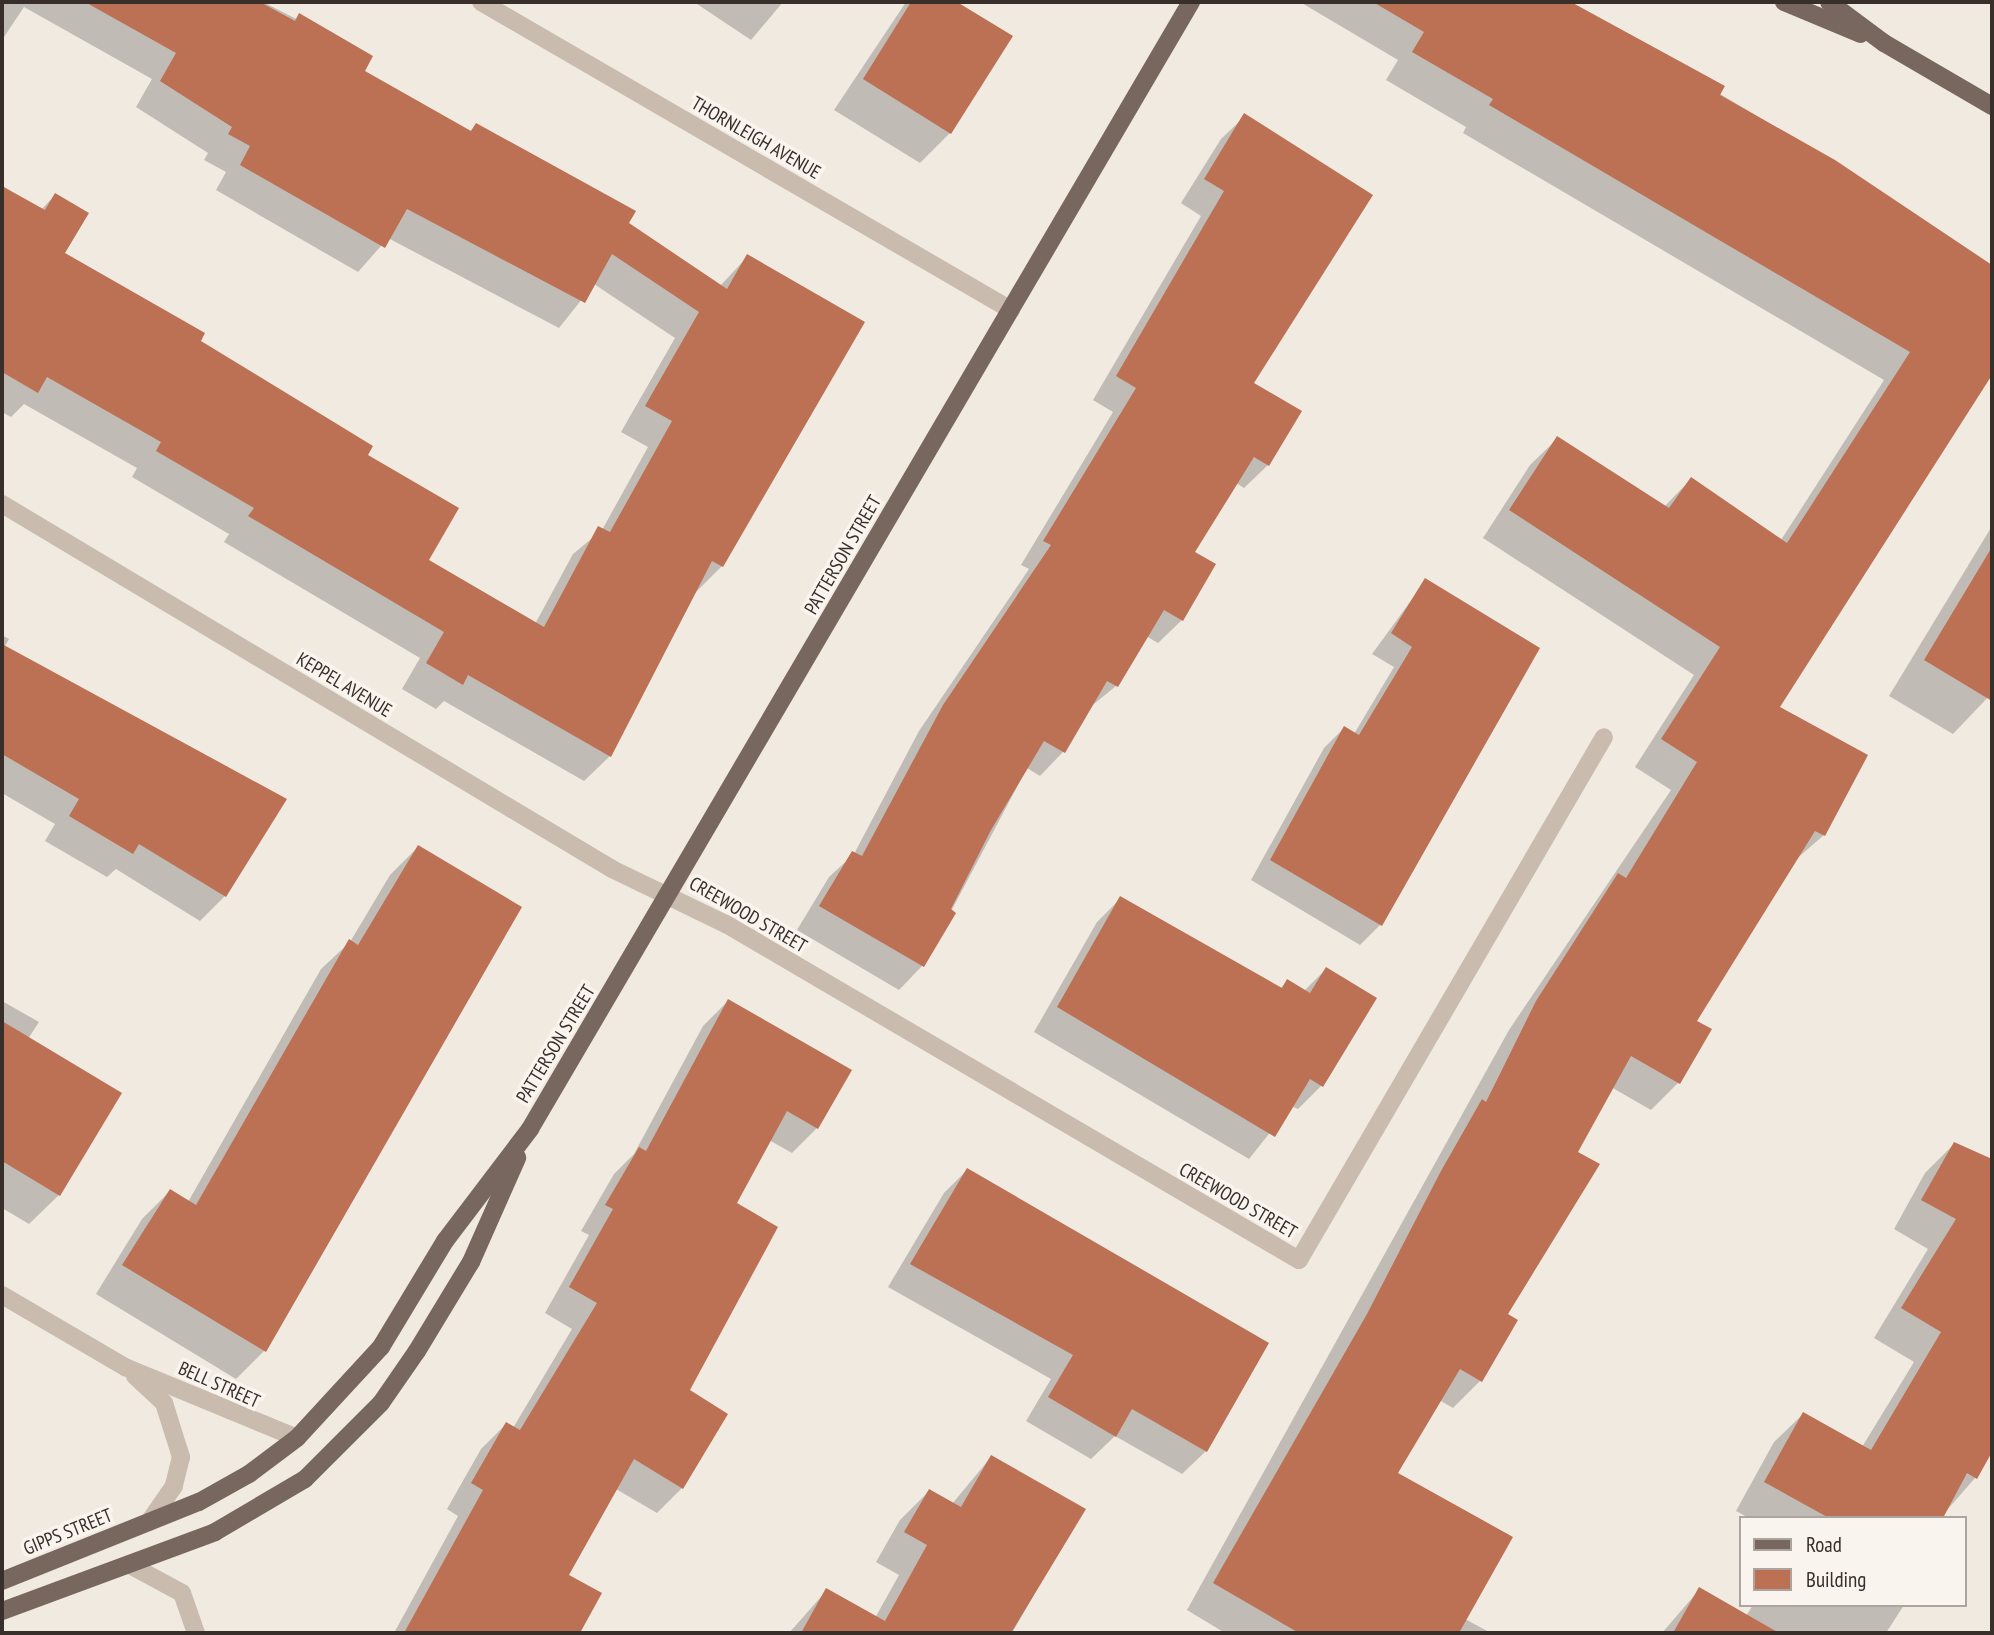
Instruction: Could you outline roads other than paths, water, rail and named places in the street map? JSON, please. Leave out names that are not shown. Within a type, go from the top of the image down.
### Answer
[{"type":"main road","name":"PATTERSON STREET","points":[[130,1565],[265,1506],[346,1442],[417,1351],[471,1262],[530,1129],[1191,2]]},
{"type":"main road","points":[[1784,2],[1884,43]]},
{"type":"main road","points":[[1829,2],[1884,43],[1992,106]]},
{"type":"main road","name":"PATTERSON STREET","points":[[149,1522],[249,1474],[298,1438],[381,1347],[445,1241],[530,1129]]},
{"type":"main road","name":"GIPPS STREET","points":[[2,1581],[149,1522]]},
{"type":"main road","points":[[2,1611],[130,1565]]},
{"type":"street","name":"THORNLEIGH AVENUE","points":[[481,2],[1011,310]]},
{"type":"street","name":"KEPPEL AVENUE","points":[[2,504],[612,869],[669,893]]},
{"type":"street","name":"CREEWOOD STREET","points":[[669,893],[1299,1261],[1604,737]]},
{"type":"street","name":"BELL STREET","points":[[2,1295],[125,1367],[298,1438]]},
{"type":"street","name":"BELL STREET","points":[[125,1367],[164,1403],[181,1457],[174,1486],[149,1522]]},
{"type":"street","points":[[130,1565],[182,1593],[196,1633]]}]
